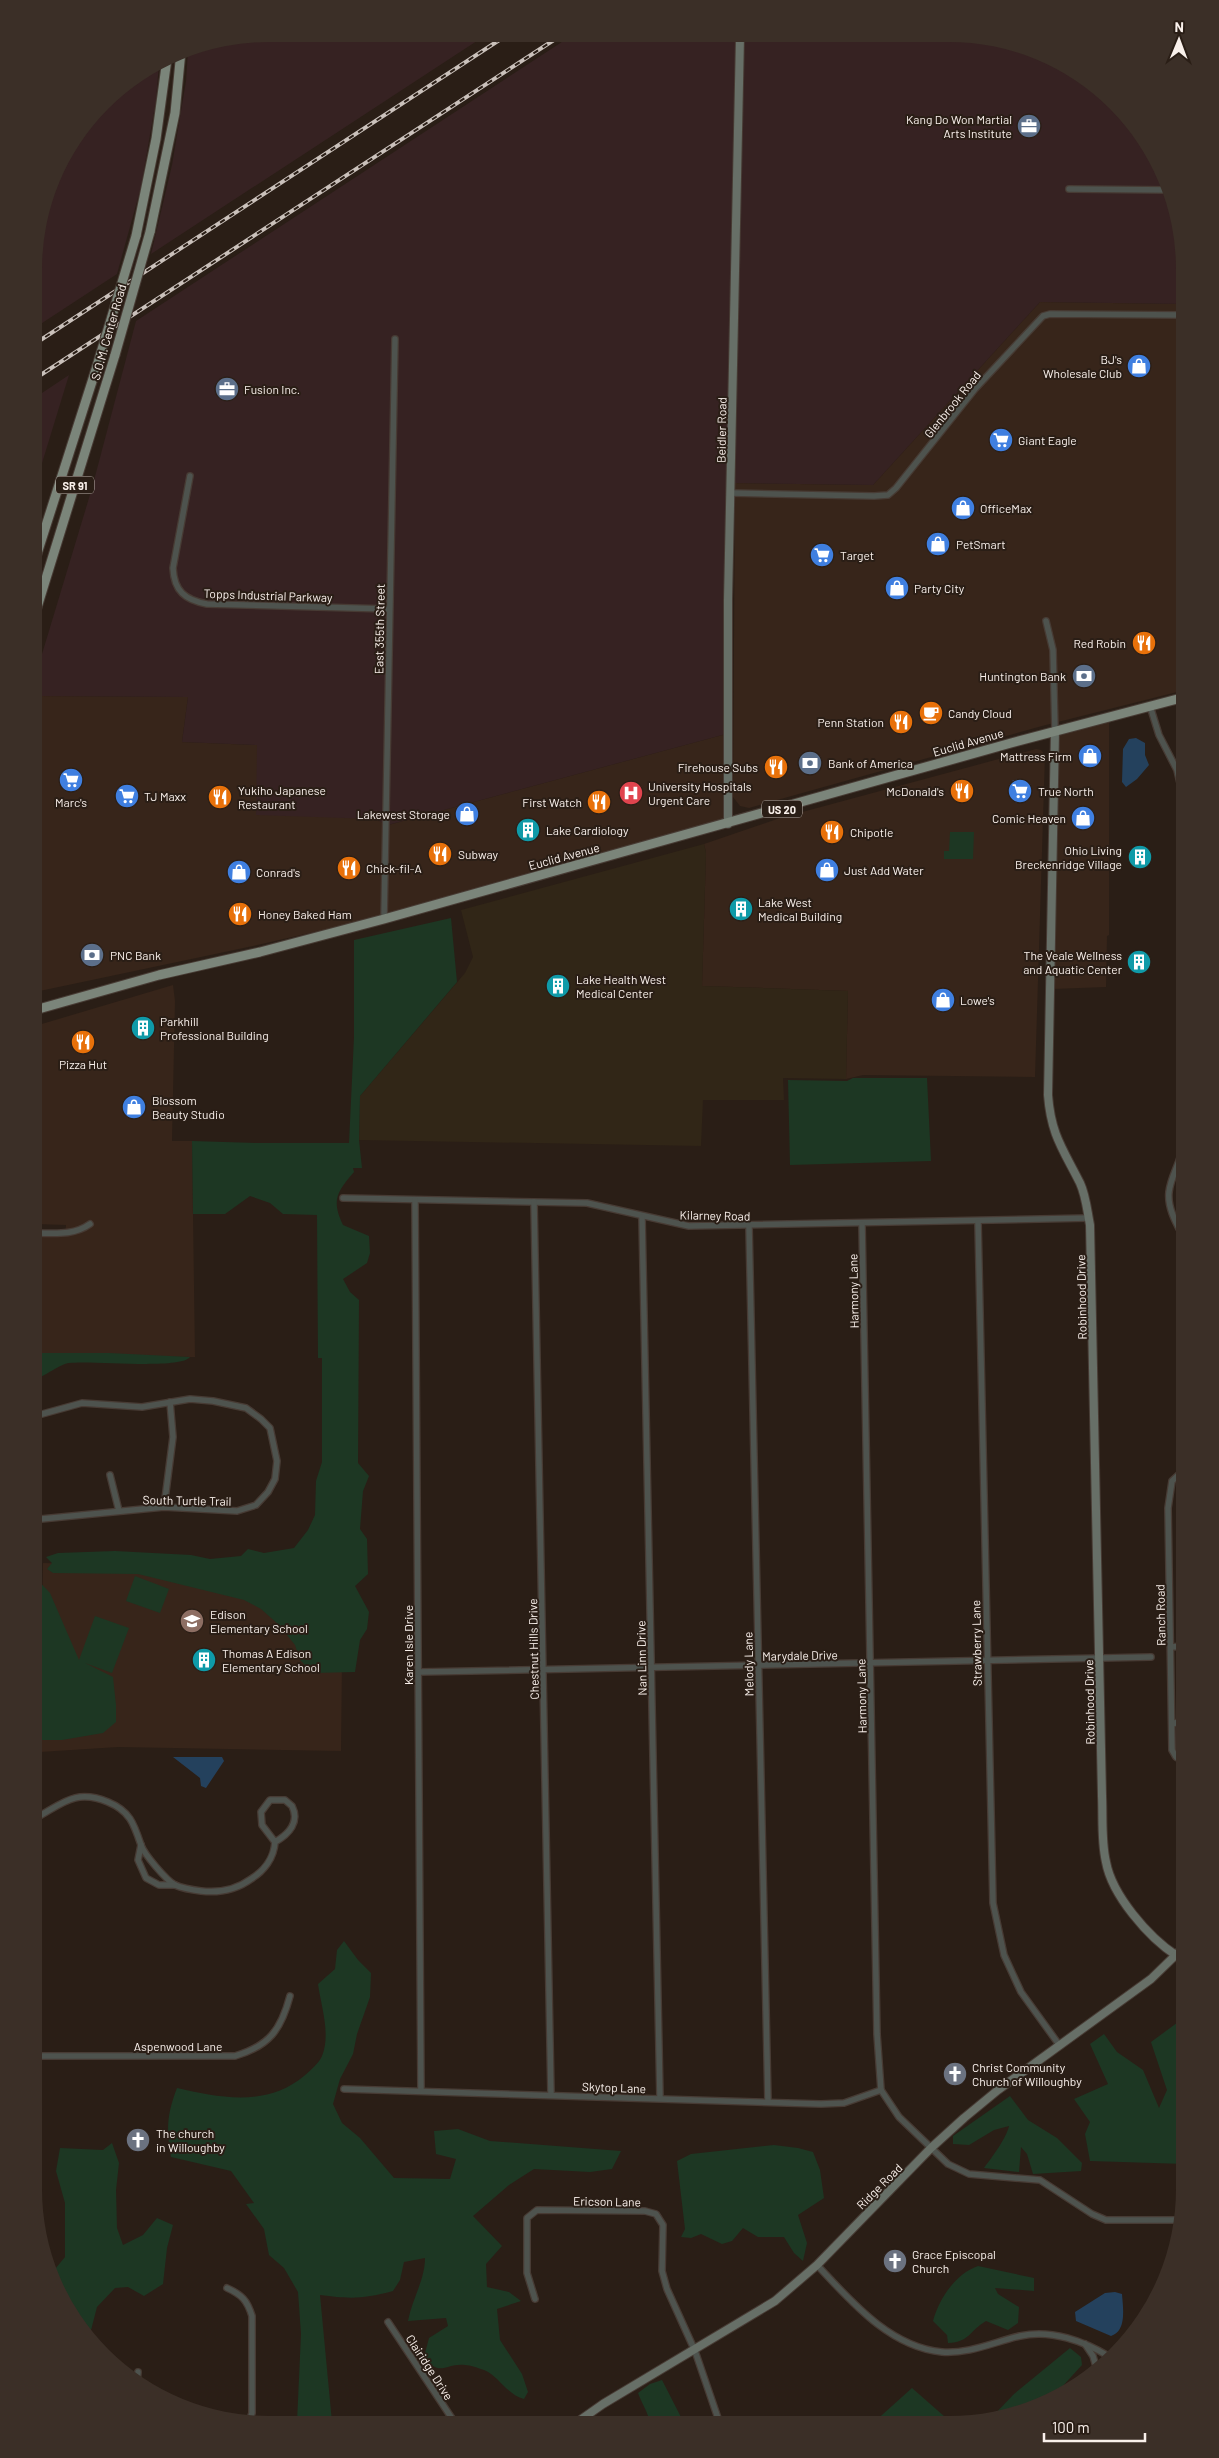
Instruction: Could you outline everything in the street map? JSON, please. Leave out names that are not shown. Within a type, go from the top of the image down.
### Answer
[{"type":"main road","name":"S.O.M. Center Road","points":[[42,591],[115,355],[150,232],[175,113],[180,61]]},
{"type":"main road","name":"S.O.M. Center Road","points":[[42,538],[136,236],[156,139],[166,68]]},
{"type":"main road","name":"Euclid Avenue","points":[[42,1008],[165,973],[260,952],[384,919],[1055,731],[1176,699]]},
{"type":"street","name":"Beidler Road","points":[[728,824],[731,493],[740,42]]},
{"type":"street","points":[[1069,189],[1162,190]]},
{"type":"street","name":"Glenbrook Road","points":[[731,493],[888,495],[902,481],[974,389],[1043,316],[1060,314],[1176,315]]},
{"type":"street","name":"East 355th Street","points":[[384,919],[395,339]]},
{"type":"street","name":"Topps Industrial Parkway","points":[[190,476],[173,568],[175,584],[184,597],[194,602],[207,604],[389,609]]},
{"type":"street","name":"Robinhood Drive","points":[[1046,621],[1053,650],[1055,731],[1049,1102],[1050,1117],[1058,1143],[1080,1183],[1089,1218],[1099,1659],[1106,1862],[1113,1883],[1122,1900],[1138,1920],[1176,1955]]},
{"type":"street","points":[[1150,706],[1159,735],[1176,768]]},
{"type":"street","points":[[1176,1175],[1169,1192],[1170,1207],[1176,1220]]},
{"type":"street","name":"Kilarney Road","points":[[343,1198],[604,1205],[642,1217],[689,1226],[978,1222],[1089,1218]]},
{"type":"street","name":"Karen Isle Drive","points":[[415,1200],[421,2091]]},
{"type":"street","name":"Chestnut Hills Drive","points":[[534,1202],[551,2095]]},
{"type":"street","name":"Nan Linn Drive","points":[[642,1217],[660,2098]]},
{"type":"street","name":"Strawberry Lane","points":[[978,1222],[986,1660],[993,1903],[1004,1955],[1014,1977],[1022,1992],[1060,2046]]},
{"type":"street","points":[[42,1233],[70,1233],[90,1224]]},
{"type":"street","name":"Harmony Lane","points":[[862,1224],[877,2034],[882,2090],[899,2117],[931,2148],[948,2164],[969,2174],[1040,2180],[1092,2214],[1106,2220],[1175,2220]]},
{"type":"street","name":"Melody Lane","points":[[749,1226],[768,2102]]},
{"type":"street","name":"South Turtle Trail","points":[[42,1519],[164,1506],[237,1511],[256,1505],[268,1492],[275,1479],[277,1460],[270,1428],[246,1408],[213,1401],[190,1399],[170,1402]]},
{"type":"street","points":[[42,1414],[82,1403],[142,1406],[170,1402],[173,1438],[164,1506]]},
{"type":"street","points":[[110,1475],[120,1511]]},
{"type":"street","name":"Ranch Road","points":[[1176,1477],[1172,1481],[1168,1508],[1172,1724],[1173,1754],[1176,1756]]},
{"type":"street","points":[[1171,1647],[1176,1647]]},
{"type":"street","name":"Marydale Drive","points":[[418,1672],[543,1671],[1151,1657]]},
{"type":"street","points":[[1172,1724],[1176,1723]]},
{"type":"street","points":[[42,1814],[59,1802],[81,1797],[97,1799],[124,1812],[138,1830],[141,1845],[138,1860],[146,1878],[159,1885],[175,1885],[212,1892],[238,1887],[254,1878],[266,1866],[274,1853],[275,1842],[262,1825],[260,1817],[266,1803],[280,1799],[292,1806],[295,1818],[291,1829],[275,1842]]},
{"type":"street","points":[[141,1845],[157,1868],[175,1885]]},
{"type":"street","name":"Ridge Road","points":[[586,2416],[695,2351],[775,2300],[817,2265],[931,2148],[998,2090],[1151,1979],[1176,1957]]},
{"type":"street","name":"Aspenwood Lane","points":[[42,2056],[235,2056],[263,2044],[276,2031],[285,2015],[290,1996]]},
{"type":"street","name":"Skytop Lane","points":[[344,2089],[844,2103],[882,2090]]},
{"type":"street","name":"Ericson Lane","points":[[535,2299],[527,2273],[527,2218],[531,2213],[537,2210],[645,2211],[656,2214],[663,2225],[662,2271],[667,2289],[695,2351]]},
{"type":"street","points":[[817,2265],[856,2306],[876,2323],[923,2348],[943,2352],[967,2350],[1022,2336],[1070,2338],[1104,2354]]},
{"type":"street","points":[[227,2288],[240,2294],[247,2302],[252,2316],[251,2415]]},
{"type":"street","name":"Clairidge Drive","points":[[388,2322],[450,2416]]},
{"type":"street","points":[[1085,2344],[1095,2363]]},
{"type":"street","points":[[695,2351],[717,2416]]},
{"type":"shaded area","points":[[269,42],[475,42],[151,254],[172,165],[186,81],[187,58],[211,50],[240,44]]},
{"type":"shaded area","points":[[562,42],[736,42],[727,449],[726,734],[388,825],[374,819],[256,815],[257,745],[182,742],[188,697],[42,696],[42,654],[92,488],[136,321]]},
{"type":"shaded area","points":[[744,42],[950,42],[979,44],[1008,50],[1050,66],[1088,89],[1110,109],[1138,143],[1153,169],[1164,196],[1175,240],[1176,304],[1040,302],[873,485],[735,483]]},
{"type":"shaded area","points":[[158,72],[156,100],[141,187],[117,274],[42,323],[44,240],[50,211],[66,169],[89,131],[109,109],[131,89]]},
{"type":"shaded area","points":[[1040,302],[1176,304],[1176,692],[1042,726],[749,808],[740,806],[733,797],[735,483],[873,485]]},
{"type":"shaded area","points":[[69,375],[42,463],[42,393]]},
{"type":"shaded area","points":[[42,696],[188,697],[182,742],[257,745],[383,823],[380,917],[42,991]]},
{"type":"shaded area","points":[[1109,720],[1109,935],[1107,936],[1106,987],[1053,989],[1058,733]]},
{"type":"shaded area","points":[[726,734],[726,820],[387,914],[388,825]]},
{"type":"shaded area","points":[[1036,749],[1041,750],[1045,755],[1035,1077],[863,1075],[846,1079],[848,991],[702,986],[706,853],[704,844],[780,818]]},
{"type":"shaded area","points":[[704,844],[706,853],[702,986],[848,991],[846,1079],[783,1078],[784,1100],[703,1100],[701,1146],[359,1140],[360,1096],[465,973],[473,957],[461,910]]},
{"type":"shaded area","points":[[173,985],[175,1001],[172,1141],[192,1141],[195,1357],[42,1356],[42,1234],[65,1235],[66,1225],[42,1224],[42,1024]]},
{"type":"shaded area","name":"Edison Elementary School","points":[[43,1563],[343,1569],[341,1751],[118,1747],[42,1752]]},
{"type":"green space","points":[[950,832],[974,832],[973,859],[944,859],[944,851],[949,851]]},
{"type":"green space","points":[[451,918],[457,982],[360,1096],[359,1140],[362,1168],[353,1168],[354,1172],[343,1185],[338,1197],[337,1209],[343,1225],[369,1236],[370,1253],[367,1263],[343,1279],[350,1292],[359,1300],[358,1463],[369,1476],[363,1491],[360,1529],[367,1539],[368,1574],[355,1586],[369,1612],[367,1629],[360,1640],[355,1672],[313,1673],[300,1660],[295,1645],[279,1625],[261,1609],[244,1600],[138,1574],[53,1573],[47,1569],[52,1563],[46,1557],[58,1553],[115,1551],[191,1555],[210,1559],[241,1556],[248,1549],[264,1553],[294,1548],[308,1530],[315,1515],[316,1481],[322,1462],[322,1358],[318,1358],[317,1215],[283,1214],[270,1203],[250,1196],[225,1214],[193,1214],[192,1141],[349,1143],[354,1037],[354,940]]},
{"type":"green space","points":[[853,1078],[927,1078],[931,1161],[790,1165],[788,1080],[847,1081]]},
{"type":"green space","points":[[42,1353],[109,1353],[190,1357],[183,1361],[170,1363],[80,1362],[62,1366],[42,1376]]},
{"type":"green space","points":[[135,1576],[169,1589],[160,1613],[126,1601]]},
{"type":"green space","points":[[42,1584],[50,1593],[79,1660],[95,1616],[129,1628],[112,1673],[85,1663],[113,1677],[116,1722],[103,1733],[62,1740],[42,1740]]},
{"type":"green space","points":[[344,1941],[358,1960],[371,1973],[370,1997],[357,2034],[353,2054],[340,2079],[333,2104],[342,2123],[360,2138],[394,2178],[450,2179],[456,2159],[436,2154],[434,2131],[458,2129],[490,2141],[621,2151],[612,2169],[590,2172],[534,2169],[509,2185],[473,2216],[502,2246],[486,2264],[487,2287],[509,2292],[521,2301],[497,2309],[500,2340],[522,2374],[528,2392],[524,2399],[513,2394],[484,2370],[465,2365],[443,2368],[434,2367],[424,2357],[429,2338],[448,2326],[446,2318],[408,2321],[421,2282],[425,2258],[404,2262],[400,2280],[393,2291],[356,2298],[320,2295],[331,2416],[297,2416],[301,2334],[298,2292],[284,2268],[269,2255],[264,2229],[246,2204],[254,2203],[231,2171],[171,2157],[168,2122],[177,2088],[226,2097],[259,2096],[290,2086],[304,2076],[319,2061],[326,2039],[318,1984],[335,1969],[337,1950]]},
{"type":"green space","points":[[1176,2024],[1176,2164],[1090,2161],[1085,2134],[1090,2122],[1074,2099],[1108,2084],[1090,2044],[1104,2034],[1117,2052],[1143,2070],[1159,2108],[1167,2090],[1151,2042]]},
{"type":"green space","points":[[1010,2096],[1028,2120],[1057,2138],[1082,2163],[1081,2171],[1033,2174],[1027,2154],[1021,2147],[1019,2172],[984,2168],[1002,2142],[1009,2126],[994,2130],[969,2145],[953,2144],[953,2136]]},
{"type":"green space","points":[[112,2143],[119,2163],[116,2190],[117,2228],[123,2245],[143,2235],[157,2218],[173,2225],[167,2248],[163,2284],[144,2296],[128,2287],[115,2288],[97,2307],[91,2329],[73,2302],[57,2267],[65,2257],[65,2203],[56,2171],[60,2148],[103,2150]]},
{"type":"green space","points":[[774,2145],[813,2152],[820,2170],[824,2198],[798,2215],[807,2243],[803,2261],[794,2253],[784,2237],[758,2237],[743,2228],[732,2241],[722,2244],[701,2234],[691,2238],[681,2237],[685,2229],[677,2161],[691,2154]]},
{"type":"green space","points":[[978,2266],[1034,2278],[1034,2291],[995,2288],[998,2294],[1019,2307],[1018,2323],[1008,2330],[986,2321],[961,2341],[948,2343],[947,2335],[933,2321],[939,2304],[955,2281]]},
{"type":"green space","points":[[1070,2348],[1081,2357],[1082,2365],[1065,2384],[1036,2398],[999,2410],[1014,2394]]},
{"type":"green space","points":[[662,2380],[680,2416],[648,2416],[638,2393],[650,2384]]},
{"type":"green space","points":[[912,2388],[944,2416],[881,2416]]},
{"type":"water","points":[[1136,738],[1145,743],[1145,755],[1149,765],[1137,779],[1126,787],[1122,782],[1123,749],[1129,739]]},
{"type":"water","points":[[173,1757],[222,1757],[224,1761],[206,1788],[201,1786],[200,1778]]},
{"type":"water","points":[[1115,2292],[1122,2294],[1123,2312],[1122,2324],[1116,2333],[1111,2336],[1076,2321],[1075,2312],[1105,2293]]},
{"type":"railway","points":[[42,339],[496,42]]},
{"type":"railway","points":[[42,374],[551,42]]},
{"type":"place","name":"Kang Do Won Martial Arts Institute","points":[[1029,126]]},
{"type":"place","name":"BJ's Wholesale Club","points":[[1139,366]]},
{"type":"place","name":"Fusion Inc.","points":[[227,389]]},
{"type":"place","name":"Giant Eagle","points":[[1001,440]]},
{"type":"place","name":"OfficeMax","points":[[963,508]]},
{"type":"place","name":"PetSmart","points":[[938,544]]},
{"type":"place","name":"Target","points":[[822,555]]},
{"type":"place","name":"Party City","points":[[897,588]]},
{"type":"place","name":"Red Robin","points":[[1144,643]]},
{"type":"place","name":"Huntington Bank","points":[[1084,676]]},
{"type":"place","name":"Candy Cloud","points":[[931,713]]},
{"type":"place","name":"Penn Station","points":[[901,722]]},
{"type":"place","name":"Mattress Firm","points":[[1090,756]]},
{"type":"place","name":"Bank of America","points":[[810,763]]},
{"type":"place","name":"Firehouse Subs","points":[[776,767]]},
{"type":"place","name":"Marc's","points":[[71,780]]},
{"type":"place","name":"McDonald's","points":[[962,791]]},
{"type":"place","name":"True North","points":[[1020,791]]},
{"type":"place","name":"University Hospitals Urgent Care","points":[[631,793]]},
{"type":"place","name":"TJ Maxx","points":[[127,796]]},
{"type":"place","name":"Yukiho Japanese Restaurant","points":[[220,797]]},
{"type":"place","name":"First Watch","points":[[599,802]]},
{"type":"place","name":"Lakewest Storage","points":[[467,814]]},
{"type":"place","name":"Comic Heaven","points":[[1083,818]]},
{"type":"place","name":"Lake Cardiology","points":[[528,830]]},
{"type":"place","name":"Chipotle","points":[[832,832]]},
{"type":"place","name":"Subway","points":[[440,854]]},
{"type":"place","name":"Ohio Living Breckenridge Village","points":[[1140,857]]},
{"type":"place","name":"Chick-fil-A","points":[[349,868]]},
{"type":"place","name":"Just Add Water","points":[[827,870]]},
{"type":"place","name":"Conrad's","points":[[239,872]]},
{"type":"place","name":"Lake West Medical Building","points":[[741,909]]},
{"type":"place","name":"Honey Baked Ham","points":[[240,914]]},
{"type":"place","name":"PNC Bank","points":[[92,955]]},
{"type":"place","name":"The Veale Wellness and Aquatic Center","points":[[1139,962]]},
{"type":"place","name":"Lake Health West Medical Center","points":[[558,986]]},
{"type":"place","name":"Lowe's","points":[[943,1000]]},
{"type":"place","name":"Parkhill Professional Building","points":[[143,1028]]},
{"type":"place","name":"Pizza Hut","points":[[83,1042]]},
{"type":"place","name":"Blossom Beauty Studio","points":[[134,1107]]},
{"type":"place","name":"Edison Elementary School","points":[[192,1621]]},
{"type":"place","name":"Thomas A Edison Elementary School","points":[[204,1660]]},
{"type":"place","name":"Christ Community Church of Willoughby","points":[[955,2074]]},
{"type":"place","name":"The church in Willoughby","points":[[138,2140]]},
{"type":"place","name":"Grace Episcopal Church","points":[[895,2261]]}]
